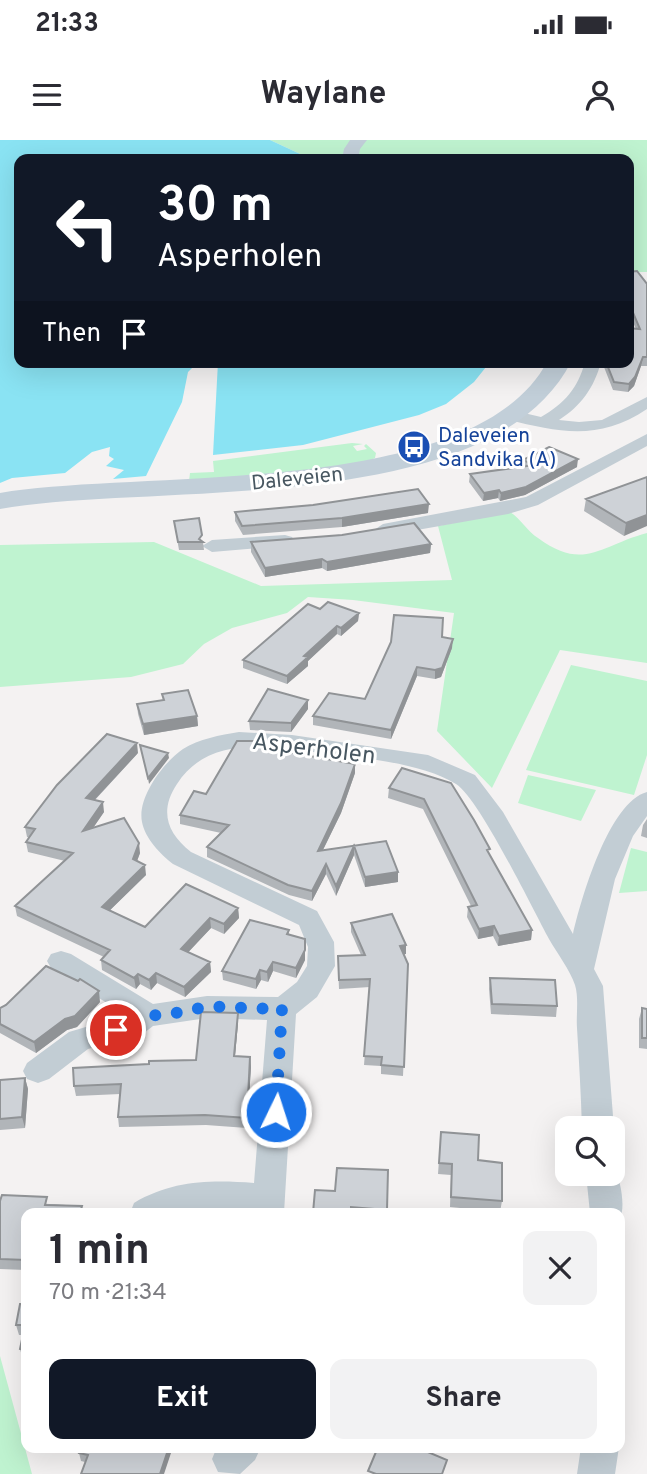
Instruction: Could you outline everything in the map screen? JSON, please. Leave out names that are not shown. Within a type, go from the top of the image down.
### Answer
[{"type":"main road","name":"Daleveien","points":[[0,501],[79,492],[273,482],[360,471],[443,448],[480,433],[511,415],[540,391],[555,368]]},
{"type":"street","points":[[544,422],[579,397],[592,368]]},
{"type":"street","points":[[511,415],[568,427],[590,427],[642,412]]},
{"type":"street","points":[[367,532],[508,508],[532,501],[647,439]]},
{"type":"street","points":[[212,546],[300,540]]},
{"type":"street","name":"Asperholen","points":[[282,1008],[303,996],[323,959],[320,937],[308,918],[182,858],[169,848],[154,822],[155,806],[170,774],[192,754],[219,742],[239,739],[292,742],[428,762],[467,780],[491,812],[589,986],[597,1116]]},
{"type":"street","name":"Asperholen","points":[[580,969],[591,915],[622,830],[630,816],[647,800]]},
{"type":"street","points":[[61,961],[148,1015],[159,1016],[205,1007],[282,1008],[268,1205],[198,1194],[167,1200],[154,1208]]},
{"type":"street","points":[[38,1071],[79,1040],[134,1025],[148,1015]]},
{"type":"street","points":[[604,1186],[606,1208]]},
{"type":"street","points":[[596,1474],[599,1453]]},
{"type":"green space","points":[[270,140],[647,140],[647,272],[634,272],[634,154],[300,154]]},
{"type":"green space","points":[[352,443],[363,444],[353,446],[357,451],[367,449],[364,446],[366,444],[376,453],[375,458],[360,465],[189,481],[190,473],[214,472],[213,461]]},
{"type":"green space","points":[[510,512],[538,538],[554,548],[581,555],[647,533],[647,663],[560,650],[492,788],[437,731],[454,613],[308,597],[287,613],[232,628],[204,644],[183,664],[131,677],[0,687],[0,545],[154,542],[261,586],[452,580],[438,526]]},
{"type":"green space","points":[[571,665],[647,681],[647,755],[634,795],[526,770]]},
{"type":"green space","points":[[528,775],[596,790],[581,821],[518,803]]},
{"type":"green space","points":[[631,848],[647,852],[647,891],[619,893]]},
{"type":"green space","points":[[0,1356],[21,1433],[21,1453],[26,1453],[32,1474],[0,1474]]},
{"type":"water","points":[[0,140],[270,140],[300,154],[14,154],[14,368],[192,368],[188,372],[182,402],[146,476],[113,479],[124,470],[106,466],[114,459],[109,456],[110,447],[92,452],[65,473],[12,478],[0,483]]},
{"type":"water","points":[[218,368],[485,368],[474,382],[446,404],[419,415],[303,445],[213,455]]},
{"type":"building","points":[[634,271],[637,271],[647,284],[647,357],[643,357],[635,377],[629,384],[614,382],[608,368],[634,368],[634,328],[640,329],[634,315]]},
{"type":"building","points":[[549,447],[578,459],[526,487],[501,493],[499,490],[484,493],[470,474],[534,465],[523,460]]},
{"type":"building","points":[[647,477],[647,515],[626,523],[586,499]]},
{"type":"building","points":[[418,489],[429,504],[342,518],[242,526],[235,512],[313,505]]},
{"type":"building","points":[[199,518],[202,535],[199,539],[203,542],[178,542],[174,521]]},
{"type":"building","points":[[414,523],[431,544],[327,562],[322,559],[265,568],[251,542],[342,535]]},
{"type":"building","points":[[328,602],[359,613],[341,628],[337,626],[304,656],[308,657],[287,676],[243,660],[308,604],[320,609]]},
{"type":"building","points":[[394,615],[443,618],[442,637],[453,639],[442,668],[435,670],[417,667],[391,730],[313,716],[329,693],[365,699],[391,642]]},
{"type":"building","points":[[268,689],[308,700],[291,723],[249,721]]},
{"type":"building","points":[[188,690],[197,716],[143,724],[137,704],[164,700],[162,694]]},
{"type":"building","points":[[107,734],[137,743],[86,798],[103,802],[83,831],[124,818],[139,843],[133,859],[145,865],[102,907],[145,927],[186,884],[238,908],[224,924],[210,918],[181,949],[210,962],[184,987],[156,973],[149,980],[138,974],[134,978],[101,960],[110,950],[15,906],[73,853],[26,842],[35,829],[25,827],[57,785]]},
{"type":"building","points":[[237,741],[277,741],[271,749],[355,764],[341,803],[318,851],[386,841],[398,872],[365,877],[354,846],[336,886],[326,864],[312,891],[288,885],[207,847],[229,825],[180,815],[194,791],[206,794]]},
{"type":"building","points":[[140,745],[168,753],[148,778]]},
{"type":"building","points":[[402,768],[451,783],[490,849],[487,850],[532,930],[499,936],[494,926],[479,929],[468,907],[477,905],[424,799],[389,788]]},
{"type":"building","points":[[392,914],[406,945],[400,946],[408,964],[404,1067],[381,1065],[382,1057],[364,1056],[370,979],[339,980],[338,956],[365,955],[351,923]]},
{"type":"building","points":[[250,920],[289,930],[287,934],[305,939],[305,950],[296,968],[273,962],[267,972],[260,970],[256,979],[222,971]]},
{"type":"building","points":[[46,966],[78,981],[80,979],[99,991],[75,1016],[65,1019],[34,1042],[0,1024],[0,1008]]},
{"type":"building","points":[[490,978],[555,980],[557,1006],[492,1004]]},
{"type":"building","points":[[642,1008],[647,1009],[647,1038],[642,1038]]},
{"type":"building","points":[[201,1012],[238,1013],[234,1056],[250,1057],[247,1118],[205,1115],[118,1117],[121,1084],[74,1086],[73,1068],[196,1060]]},
{"type":"building","points":[[25,1078],[22,1117],[0,1119],[0,1080]]},
{"type":"building","points":[[441,1132],[479,1135],[478,1160],[502,1163],[502,1201],[451,1197],[452,1164],[439,1163]]},
{"type":"building","points":[[337,1168],[388,1170],[387,1208],[313,1208],[315,1190],[335,1191]]},
{"type":"building","points":[[2,1195],[47,1197],[45,1205],[82,1206],[21,1208],[21,1260],[0,1259]]},
{"type":"building","points":[[20,1304],[21,1304],[21,1325],[16,1325]]},
{"type":"building","points":[[79,1453],[167,1453],[160,1474],[81,1474],[88,1455]]},
{"type":"building","points":[[376,1453],[430,1453],[447,1460],[442,1474],[376,1474],[368,1471]]},
{"type":"place","name":"Daleveien Sandvika (A)","points":[[414,447]]},
{"type":"route","points":[[116,1030],[134,1025],[148,1015],[159,1016],[205,1007],[282,1008],[276,1112]]}]
